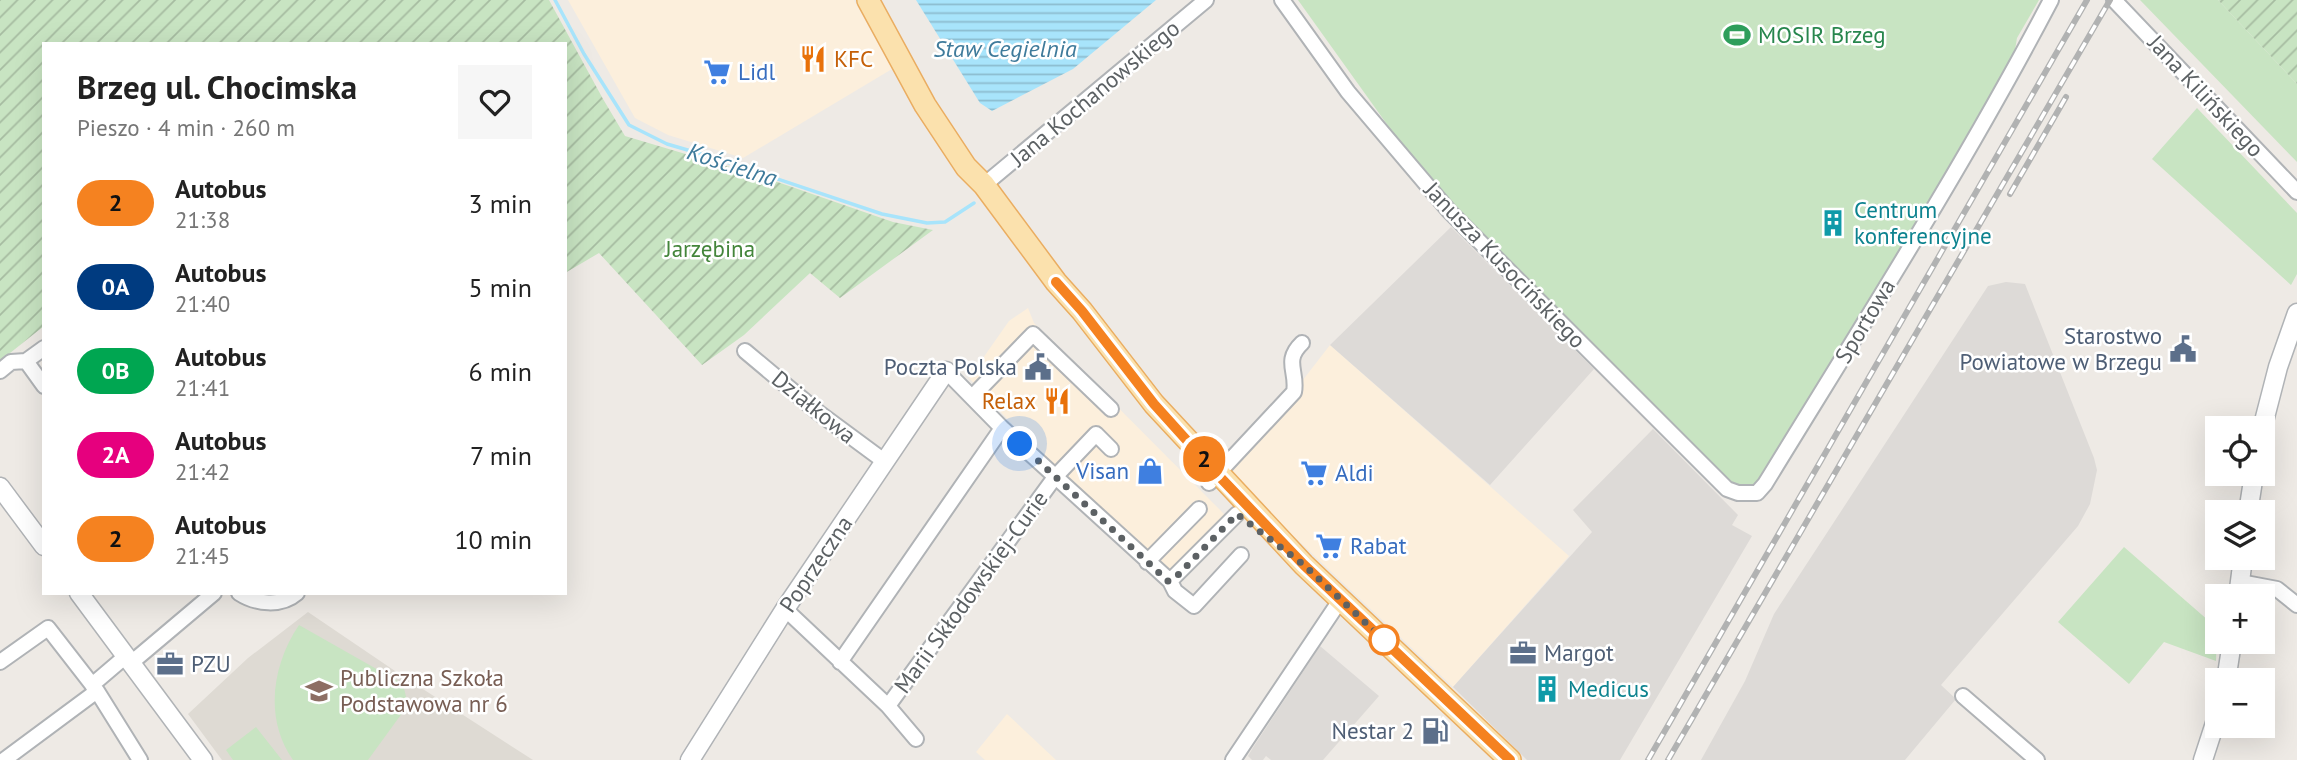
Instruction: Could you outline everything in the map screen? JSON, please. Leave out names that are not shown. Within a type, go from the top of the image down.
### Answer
[{"type":"main road","points":[[868,0],[906,68],[975,161],[984,185],[1056,282],[1076,318],[1127,391],[1213,479],[1510,760]]},
{"type":"main road","points":[[1213,479],[1237,514],[1304,565]]},
{"type":"street","name":"Jana Kochanowskiego","points":[[984,185],[1206,0]]},
{"type":"street","name":"Janusza Kusocińskiego","points":[[1282,0],[1348,92],[1449,211],[1727,489],[1738,493],[1757,493]]},
{"type":"street","name":"Sportowa","points":[[1757,493],[1947,188],[2010,79],[2051,0]]},
{"type":"street","name":"Jana Kilińskiego","points":[[2114,0],[2297,192]]},
{"type":"street","points":[[2265,416],[2278,367],[2297,313]]},
{"type":"street","points":[[972,397],[1033,334],[1111,409]]},
{"type":"street","points":[[1213,479],[1294,392],[1296,383],[1291,366],[1294,351],[1302,342]]},
{"type":"street","points":[[0,370],[10,362],[26,361],[42,349]]},
{"type":"street","name":"Działkowa","points":[[745,351],[819,413],[884,461]]},
{"type":"street","points":[[26,361],[42,383]]},
{"type":"street","points":[[946,371],[1055,477],[1096,434],[1111,449]]},
{"type":"street","name":"Poprzeczna","points":[[690,760],[785,610],[946,371]]},
{"type":"street","points":[[840,662],[1002,428]]},
{"type":"street","name":"Marii Skłodowskiej-Curie","points":[[888,706],[1055,477],[1194,606],[1241,555]]},
{"type":"street","points":[[0,487],[42,543]]},
{"type":"street","points":[[1147,562],[1199,509]]},
{"type":"street","points":[[1170,581],[1237,514]]},
{"type":"street","points":[[2275,589],[2297,604]]},
{"type":"street","points":[[80,595],[203,760]]},
{"type":"street","points":[[243,595],[253,600],[272,603],[282,602],[294,595]]},
{"type":"street","points":[[4,760],[205,596]]},
{"type":"street","points":[[1233,760],[1340,599]]},
{"type":"street","points":[[785,610],[888,706],[916,739]]},
{"type":"street","points":[[0,662],[48,628],[94,688],[140,760]]},
{"type":"street","points":[[1963,696],[2037,760]]},
{"type":"street","points":[[2203,760],[2210,738]]},
{"type":"shaded area","points":[[568,0],[854,0],[892,69],[743,158],[668,135],[635,118]]},
{"type":"shaded area","points":[[1451,227],[1594,369],[1490,485],[1330,345]]},
{"type":"shaded area","points":[[2006,282],[2025,284],[2094,458],[2097,470],[2090,504],[2078,526],[1941,685],[1956,699],[1905,760],[1701,760],[1745,681],[1774,614],[1988,286]]},
{"type":"shaded area","points":[[1028,308],[1034,323],[1227,517],[1170,576],[1061,476],[969,378],[1009,321]]},
{"type":"shaded area","points":[[1330,345],[1569,556],[1453,687],[1246,491],[1231,473]]},
{"type":"shaded area","points":[[1653,429],[1738,515],[1732,525],[1752,536],[1620,760],[1527,760],[1453,687],[1592,532],[1573,510]]},
{"type":"shaded area","name":"Publiczna Szkoła Podstawowa nr 6","points":[[308,612],[533,760],[222,760],[188,714],[248,658]]},
{"type":"shaded area","points":[[1320,646],[1379,696],[1323,760],[1271,760],[1266,756],[1263,760],[1252,760],[1248,756]]},
{"type":"shaded area","points":[[1007,714],[1056,760],[985,760],[976,752]]},
{"type":"green space","name":"Jarzębina","points":[[0,0],[549,0],[625,136],[763,177],[893,222],[933,230],[840,298],[810,273],[744,335],[702,365],[599,253],[567,272],[567,42],[42,42],[42,328],[0,361]]},
{"type":"green space","points":[[1298,0],[2039,0],[2017,38],[2010,79],[1757,493],[1738,493],[1449,211]]},
{"type":"green space","points":[[2140,0],[2218,0],[2297,84],[2297,162]]},
{"type":"green space","points":[[2218,0],[2297,0],[2297,84]]},
{"type":"green space","points":[[2197,108],[2297,213],[2297,274],[2291,285],[2152,159]]},
{"type":"green space","points":[[2124,547],[2205,618],[2205,654],[2216,654],[2216,661],[2164,642],[2129,684],[2058,622]]},
{"type":"green space","points":[[299,625],[403,684],[408,705],[368,760],[293,760],[284,744],[275,710],[275,692],[283,657]]},
{"type":"green space","points":[[256,727],[282,760],[233,760],[226,750]]},
{"type":"water","name":"Staw Cegielnia","points":[[916,0],[1156,0],[1073,69],[992,111],[980,103]]},
{"type":"waterway","name":"Kościelna","points":[[555,0],[584,54],[629,125],[667,144],[882,214],[927,223],[945,222],[974,203]]},
{"type":"railway","points":[[1648,760],[2087,0]]},
{"type":"railway","points":[[1668,760],[2110,0]]},
{"type":"railway","points":[[2010,194],[2066,97]]},
{"type":"bus line","name":"2","points":[[1056,282],[1082,311],[1154,404],[1218,475],[1304,565],[1510,760]]},
{"type":"place","name":"MOSIR Brzeg","points":[[1737,35]]},
{"type":"place","name":"KFC","points":[[813,59]]},
{"type":"place","name":"Lidl","points":[[717,72]]},
{"type":"place","name":"Centrum konferencyjne","points":[[1833,223]]},
{"type":"place","name":"Starostwo Powiatowe w Brzegu","points":[[2183,349]]},
{"type":"place","name":"Poczta Polska","points":[[1038,367]]},
{"type":"place","name":"Relax","points":[[1057,401]]},
{"type":"place","name":"Visan","points":[[1150,471]]},
{"type":"place","name":"Aldi","points":[[1314,473]]},
{"type":"place","name":"Rabat","points":[[1329,546]]},
{"type":"place","name":"Margot","points":[[1523,653]]},
{"type":"place","name":"PZU","points":[[170,664]]},
{"type":"place","name":"Medicus","points":[[1547,689]]},
{"type":"place","name":"Publiczna Szkoła Podstawowa nr 6","points":[[319,691]]},
{"type":"place","name":"Nestar 2","points":[[1435,731]]},
{"type":"route","points":[[1020,444],[1168,581],[1175,578],[1237,514],[1304,565],[1384,640]]}]
